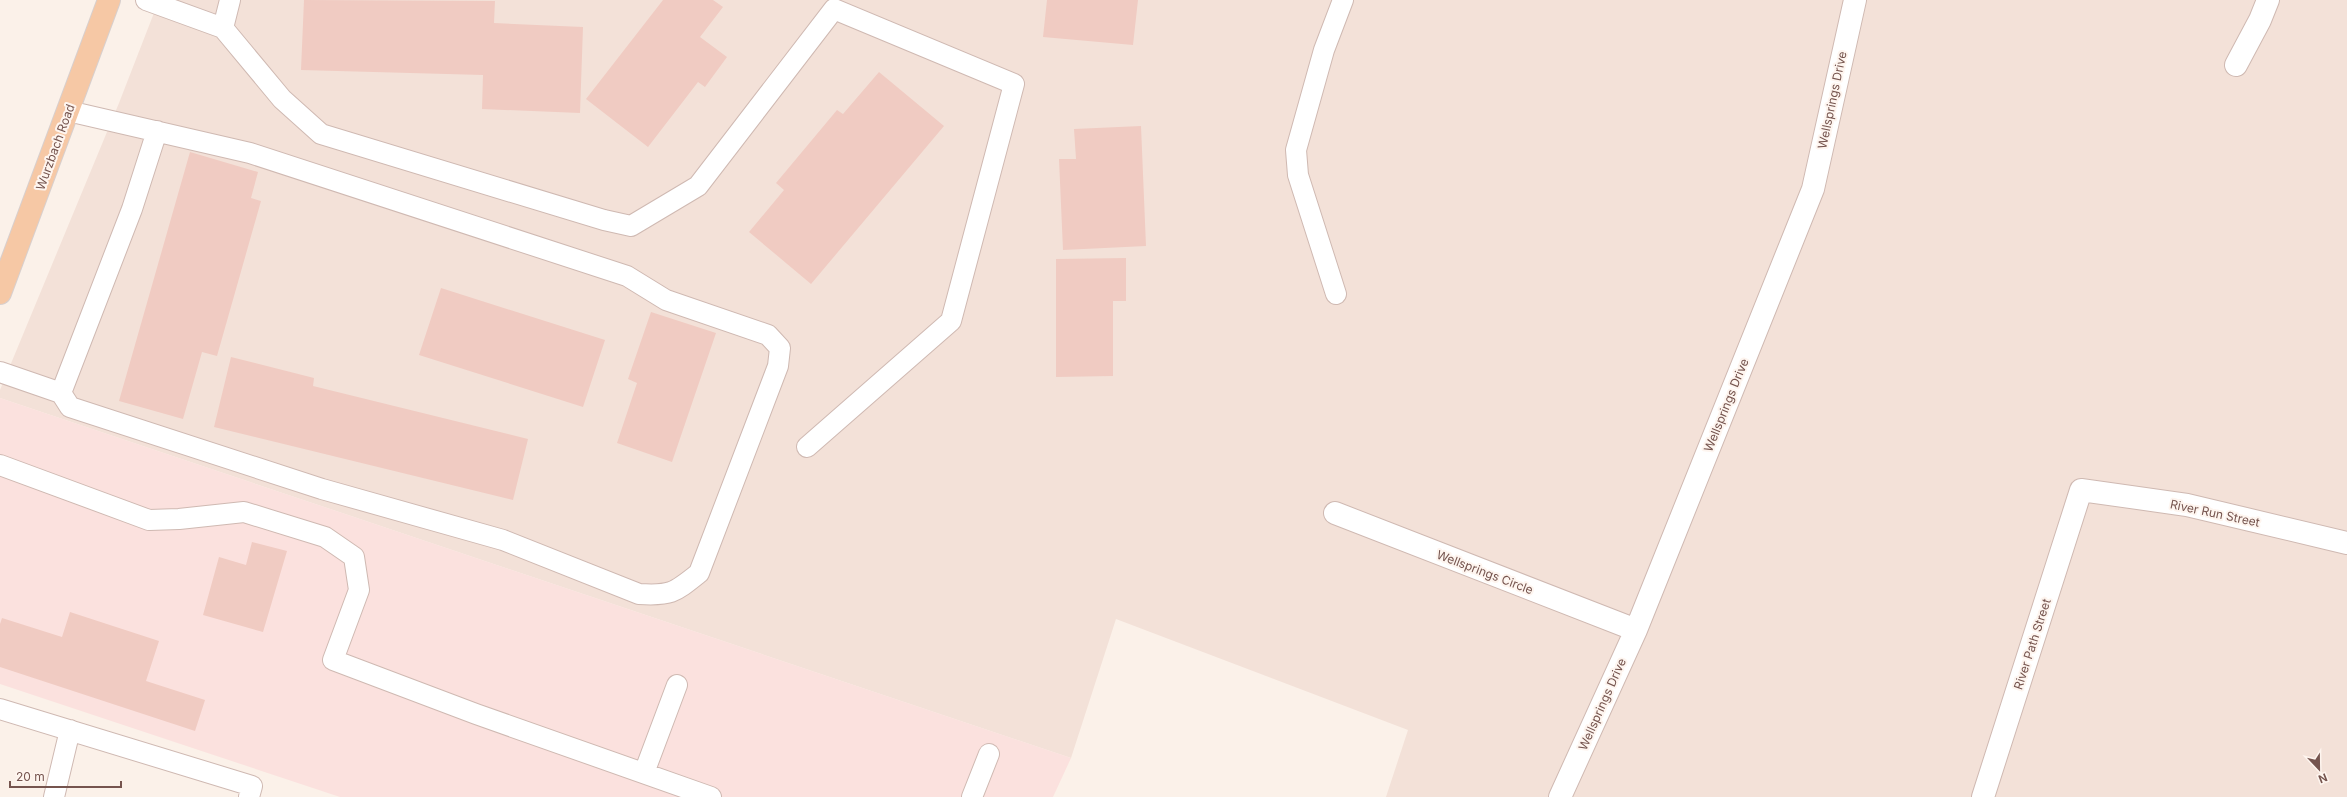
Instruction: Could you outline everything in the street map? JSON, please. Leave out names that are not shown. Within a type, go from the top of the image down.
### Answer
[{"type":"main road","name":"Wurzbach Road","points":[[2,281],[109,0]]},
{"type":"street","name":"Wellsprings Drive","points":[[1560,797],[1636,630],[1812,190],[1854,0]]},
{"type":"street","points":[[2236,65],[2260,20],[2268,0]]},
{"type":"street","name":"River Run Street","points":[[2081,490],[2187,505],[2347,544]]},
{"type":"street","name":"River Path Street","points":[[1983,797],[2081,490]]},
{"type":"street","name":"Wellsprings Circle","points":[[1335,513],[1636,630]]},
{"type":"lane","points":[[146,0],[223,28],[282,99],[321,134],[604,220],[631,226],[698,186],[833,5],[1014,84],[951,322],[807,447]]},
{"type":"lane","points":[[223,28],[230,0]]},
{"type":"lane","points":[[1336,294],[1298,175],[1296,150],[1324,50],[1343,0]]},
{"type":"lane","points":[[0,372],[61,393],[70,407],[322,489],[503,540],[639,594],[663,595],[677,591],[699,573],[778,366],[780,348],[768,335],[666,300],[627,276],[250,153],[68,111]]},
{"type":"lane","points":[[61,393],[132,209],[157,131]]},
{"type":"lane","points":[[0,465],[149,520],[179,520],[244,512],[325,537],[354,557],[359,590],[333,660],[476,714],[711,797]]},
{"type":"lane","points":[[644,773],[677,685]]},
{"type":"lane","points":[[0,709],[252,786],[249,797]]},
{"type":"lane","points":[[54,797],[70,730]]},
{"type":"lane","points":[[972,797],[989,754]]},
{"type":"shaded area","points":[[159,0],[2347,0],[2347,797],[1386,797],[1408,730],[1116,619],[1071,758],[0,398],[0,390],[119,103]]},
{"type":"shaded area","points":[[0,398],[1071,758],[1053,797],[340,797],[0,684]]},
{"type":"building","points":[[304,0],[495,1],[494,23],[583,27],[580,113],[482,109],[483,75],[301,70]]},
{"type":"building","points":[[663,0],[713,0],[723,7],[700,37],[727,57],[705,87],[698,82],[648,147],[586,99]]},
{"type":"building","points":[[1047,0],[1138,0],[1133,45],[1043,37]]},
{"type":"building","points":[[879,72],[944,126],[811,284],[749,232],[784,190],[776,183],[837,110],[843,114]]},
{"type":"building","points":[[1141,126],[1146,246],[1063,250],[1059,159],[1076,159],[1074,129]]},
{"type":"building","points":[[190,152],[258,172],[251,198],[261,201],[217,356],[202,352],[183,419],[119,401]]},
{"type":"building","points":[[1126,258],[1126,301],[1113,301],[1113,376],[1056,377],[1056,259]]},
{"type":"building","points":[[441,288],[605,340],[583,407],[419,355]]},
{"type":"building","points":[[651,312],[716,333],[672,462],[617,443],[637,383],[628,379]]},
{"type":"building","points":[[231,357],[314,378],[313,386],[528,439],[513,500],[214,427]]},
{"type":"building","points":[[252,542],[287,551],[263,632],[203,615],[219,557],[246,565]]},
{"type":"building","points":[[70,612],[159,641],[146,681],[205,700],[195,731],[0,667],[0,624],[2,618],[62,637]]}]
